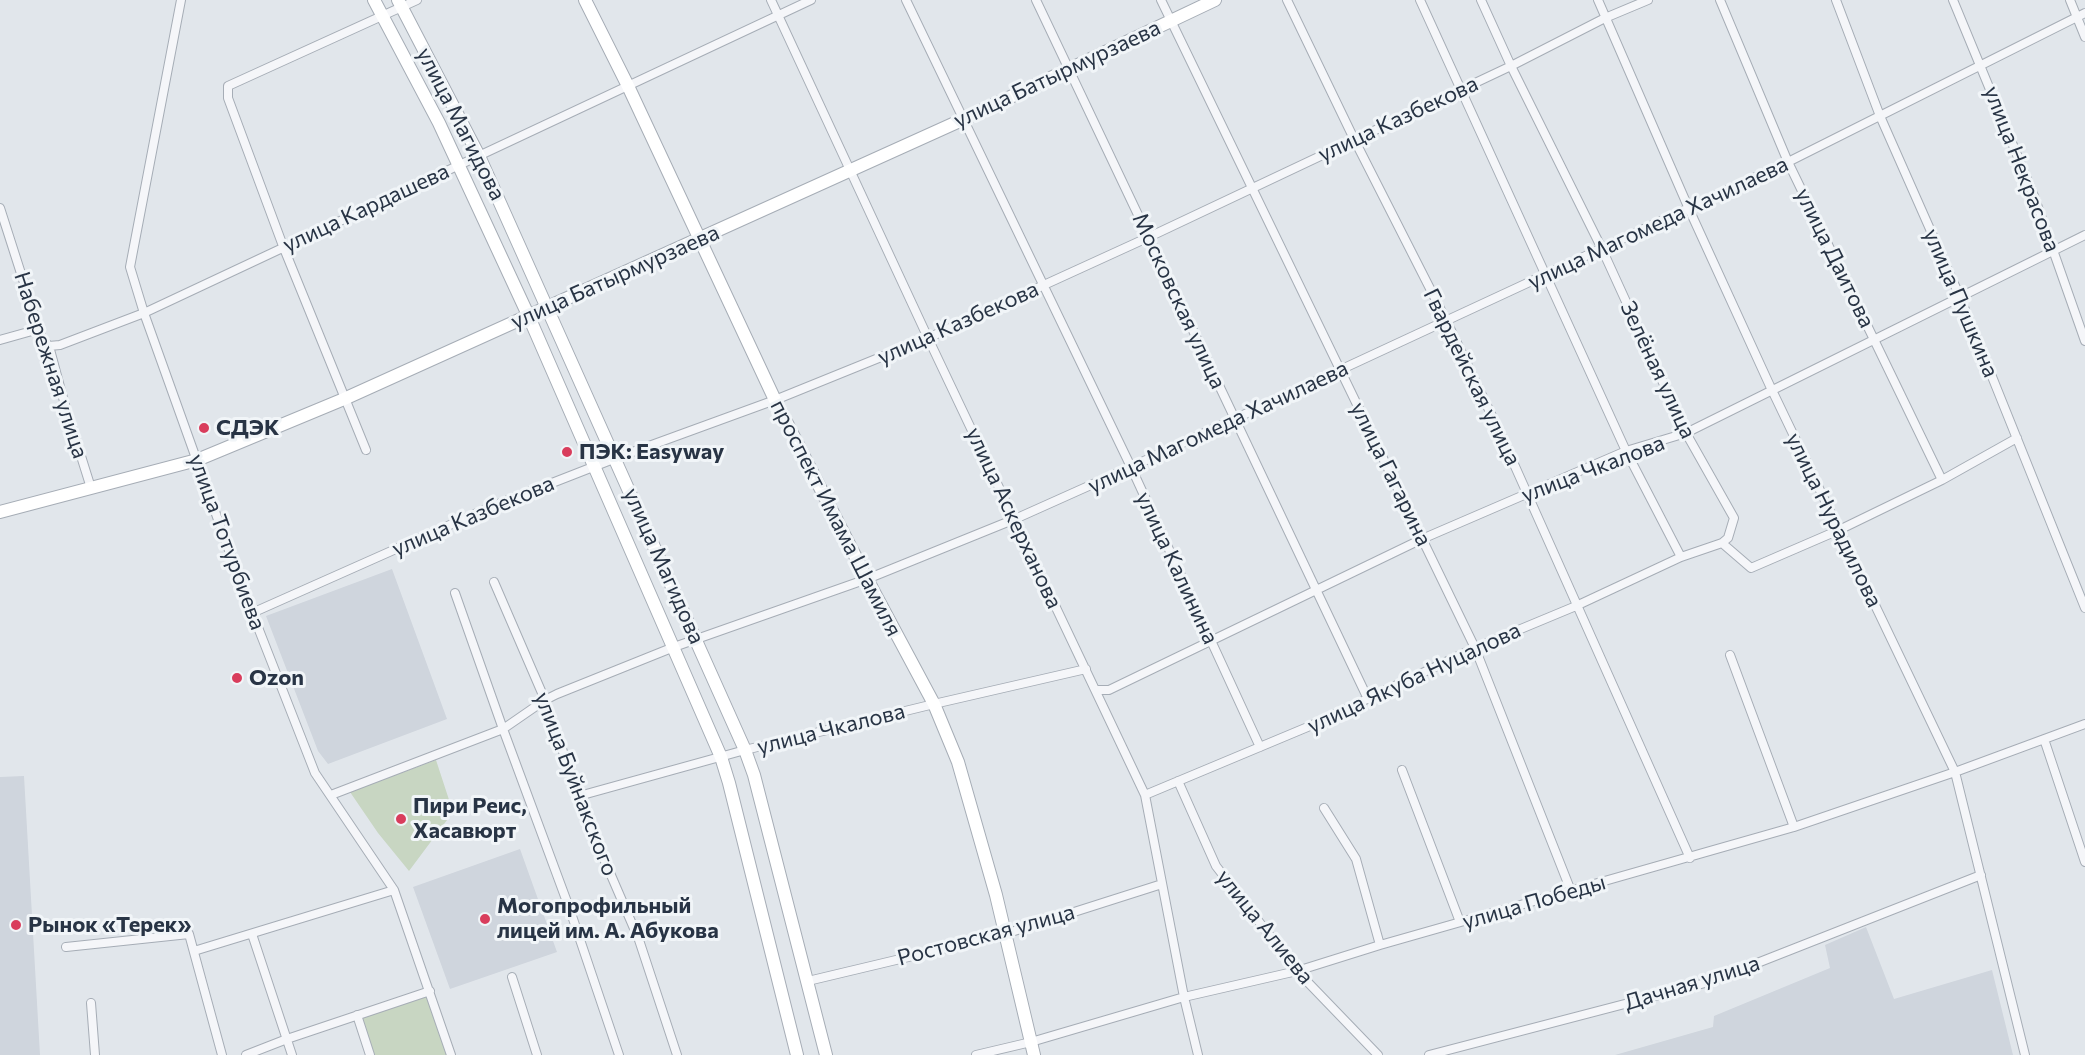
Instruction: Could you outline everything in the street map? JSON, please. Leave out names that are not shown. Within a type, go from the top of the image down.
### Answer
[{"type":"main road","name":"улица Магидова","points":[[374,0],[439,123],[529,316],[721,757],[797,1055]]},
{"type":"main road","name":"проспект Имама Шамиля","points":[[585,0],[628,86],[775,400],[934,704],[958,762],[996,896],[1032,1049]]},
{"type":"main road","name":"улица Батырмурзаева","points":[[0,512],[197,459],[344,399],[964,119],[1215,0]]},
{"type":"main road","name":"улица Магидова","points":[[400,4],[479,156],[745,750],[754,775],[826,1055]]},
{"type":"street","name":"улица Тотурбиева","points":[[181,0],[130,267],[144,313],[252,613],[315,773],[394,890],[451,1055]]},
{"type":"street","points":[[366,450],[284,246],[228,98],[228,86],[381,16],[400,4],[417,0]]},
{"type":"street","name":"улица Аскерханова","points":[[771,0],[1144,795],[1184,997],[1198,1055]]},
{"type":"street","name":"улица Кардашева","points":[[49,346],[60,345],[144,313],[811,0]]},
{"type":"street","name":"улица Калинина","points":[[906,0],[1131,467],[1260,747]]},
{"type":"street","name":"Московская улица","points":[[1036,0],[1368,699]]},
{"type":"street","name":"улица Гагарина","points":[[1161,0],[1475,648],[1571,891]]},
{"type":"street","name":"Гвардейская улица","points":[[1287,0],[1354,140],[1447,322],[1527,494],[1689,858]]},
{"type":"street","points":[[1420,0],[1626,451],[1681,557]]},
{"type":"street","name":"Зелёная улица","points":[[1481,0],[1511,66],[1602,249],[1686,434],[1734,518],[1728,538],[1722,543]]},
{"type":"street","name":"улица Нурадилова","points":[[1598,0],[1689,209],[1772,390],[1955,772],[2025,1055]]},
{"type":"street","name":"улица Казбекова","points":[[252,613],[488,508],[775,400],[928,338],[1149,237],[1511,66],[1605,18],[1648,0]]},
{"type":"street","name":"улица Даитова","points":[[1720,0],[1788,162],[1942,480]]},
{"type":"street","name":"улица Пушкина","points":[[1836,0],[1880,116],[1960,297],[2085,608]]},
{"type":"street","name":"улица Некрасова","points":[[1953,0],[2055,250],[2085,341]]},
{"type":"street","points":[[2070,0],[2081,15],[2085,37]]},
{"type":"street","name":"улица Магомеда Хачилаева","points":[[331,795],[502,729],[545,700],[674,647],[867,579],[1015,519],[1689,209],[2081,15]]},
{"type":"street","name":"Набережная улица","points":[[0,208],[42,339],[49,346],[91,488]]},
{"type":"street","name":"улица Чкалова","points":[[1096,690],[1109,690],[1422,539],[1626,451],[1686,434],[2085,235]]},
{"type":"street","points":[[0,340],[39,329]]},
{"type":"street","points":[[1722,543],[1751,568],[1839,530],[1942,480],[2018,438]]},
{"type":"street","name":"улица Якуба Нуцалова","points":[[1144,795],[1260,747],[1681,557],[1722,543]]},
{"type":"street","name":"улица Буйнакского","points":[[494,582],[545,700],[585,815],[639,940],[677,1055]]},
{"type":"street","points":[[455,593],[502,729],[570,910],[619,1055]]},
{"type":"street","points":[[1730,655],[1794,827]]},
{"type":"street","name":"улица Чкалова","points":[[579,796],[745,750],[1086,669]]},
{"type":"street","name":"улица Победы","points":[[976,1055],[1032,1049],[1184,997],[1297,971],[1380,945],[1794,827],[1955,772],[2085,724]]},
{"type":"street","points":[[2044,739],[2085,862]]},
{"type":"street","points":[[1402,770],[1460,922]]},
{"type":"street","name":"улица Алиева","points":[[1178,781],[1216,866],[1297,971],[1378,1055]]},
{"type":"street","points":[[1324,808],[1356,859],[1380,945]]},
{"type":"street","name":"Дачная улица","points":[[1429,1055],[1709,982],[1981,875]]},
{"type":"street","name":"Ростовская улица","points":[[808,981],[1005,934],[1162,884]]},
{"type":"street","points":[[194,951],[394,890]]},
{"type":"street","points":[[66,947],[189,934],[222,1055]]},
{"type":"street","points":[[252,934],[292,1055]]},
{"type":"street","points":[[512,977],[537,1055]]},
{"type":"street","points":[[246,1055],[430,991]]},
{"type":"street","points":[[90,1003],[95,1055]]},
{"type":"street","points":[[357,1015],[370,1055]]},
{"type":"shaded area","points":[[392,569],[447,719],[328,764],[318,751],[266,616]]},
{"type":"shaded area","name":"Рынок «Терек»","points":[[24,776],[40,1055],[0,1055],[0,777]]},
{"type":"shaded area","name":"Могопрофильный лицей им. А. Абукова","points":[[520,849],[557,952],[450,989],[413,887]]},
{"type":"shaded area","points":[[1866,927],[1894,999],[1992,970],[2013,1055],[1615,1055],[1713,1027],[1714,1016],[1830,968],[1825,945]]},
{"type":"green space","points":[[436,760],[453,812],[409,871],[378,833],[350,792]]},
{"type":"green space","points":[[427,996],[447,1055],[374,1055],[361,1018]]},
{"type":"place","name":"СДЭК","points":[[204,428]]},
{"type":"place","name":"ПЭК: Easyway","points":[[567,452]]},
{"type":"place","name":"Ozon","points":[[237,678]]},
{"type":"place","name":"Пири Реис, Хасавюрт","points":[[401,819]]},
{"type":"place","name":"Могопрофильный лицей им. А. Абукова","points":[[485,919]]},
{"type":"place","name":"Рынок «Терек»","points":[[16,925]]}]
